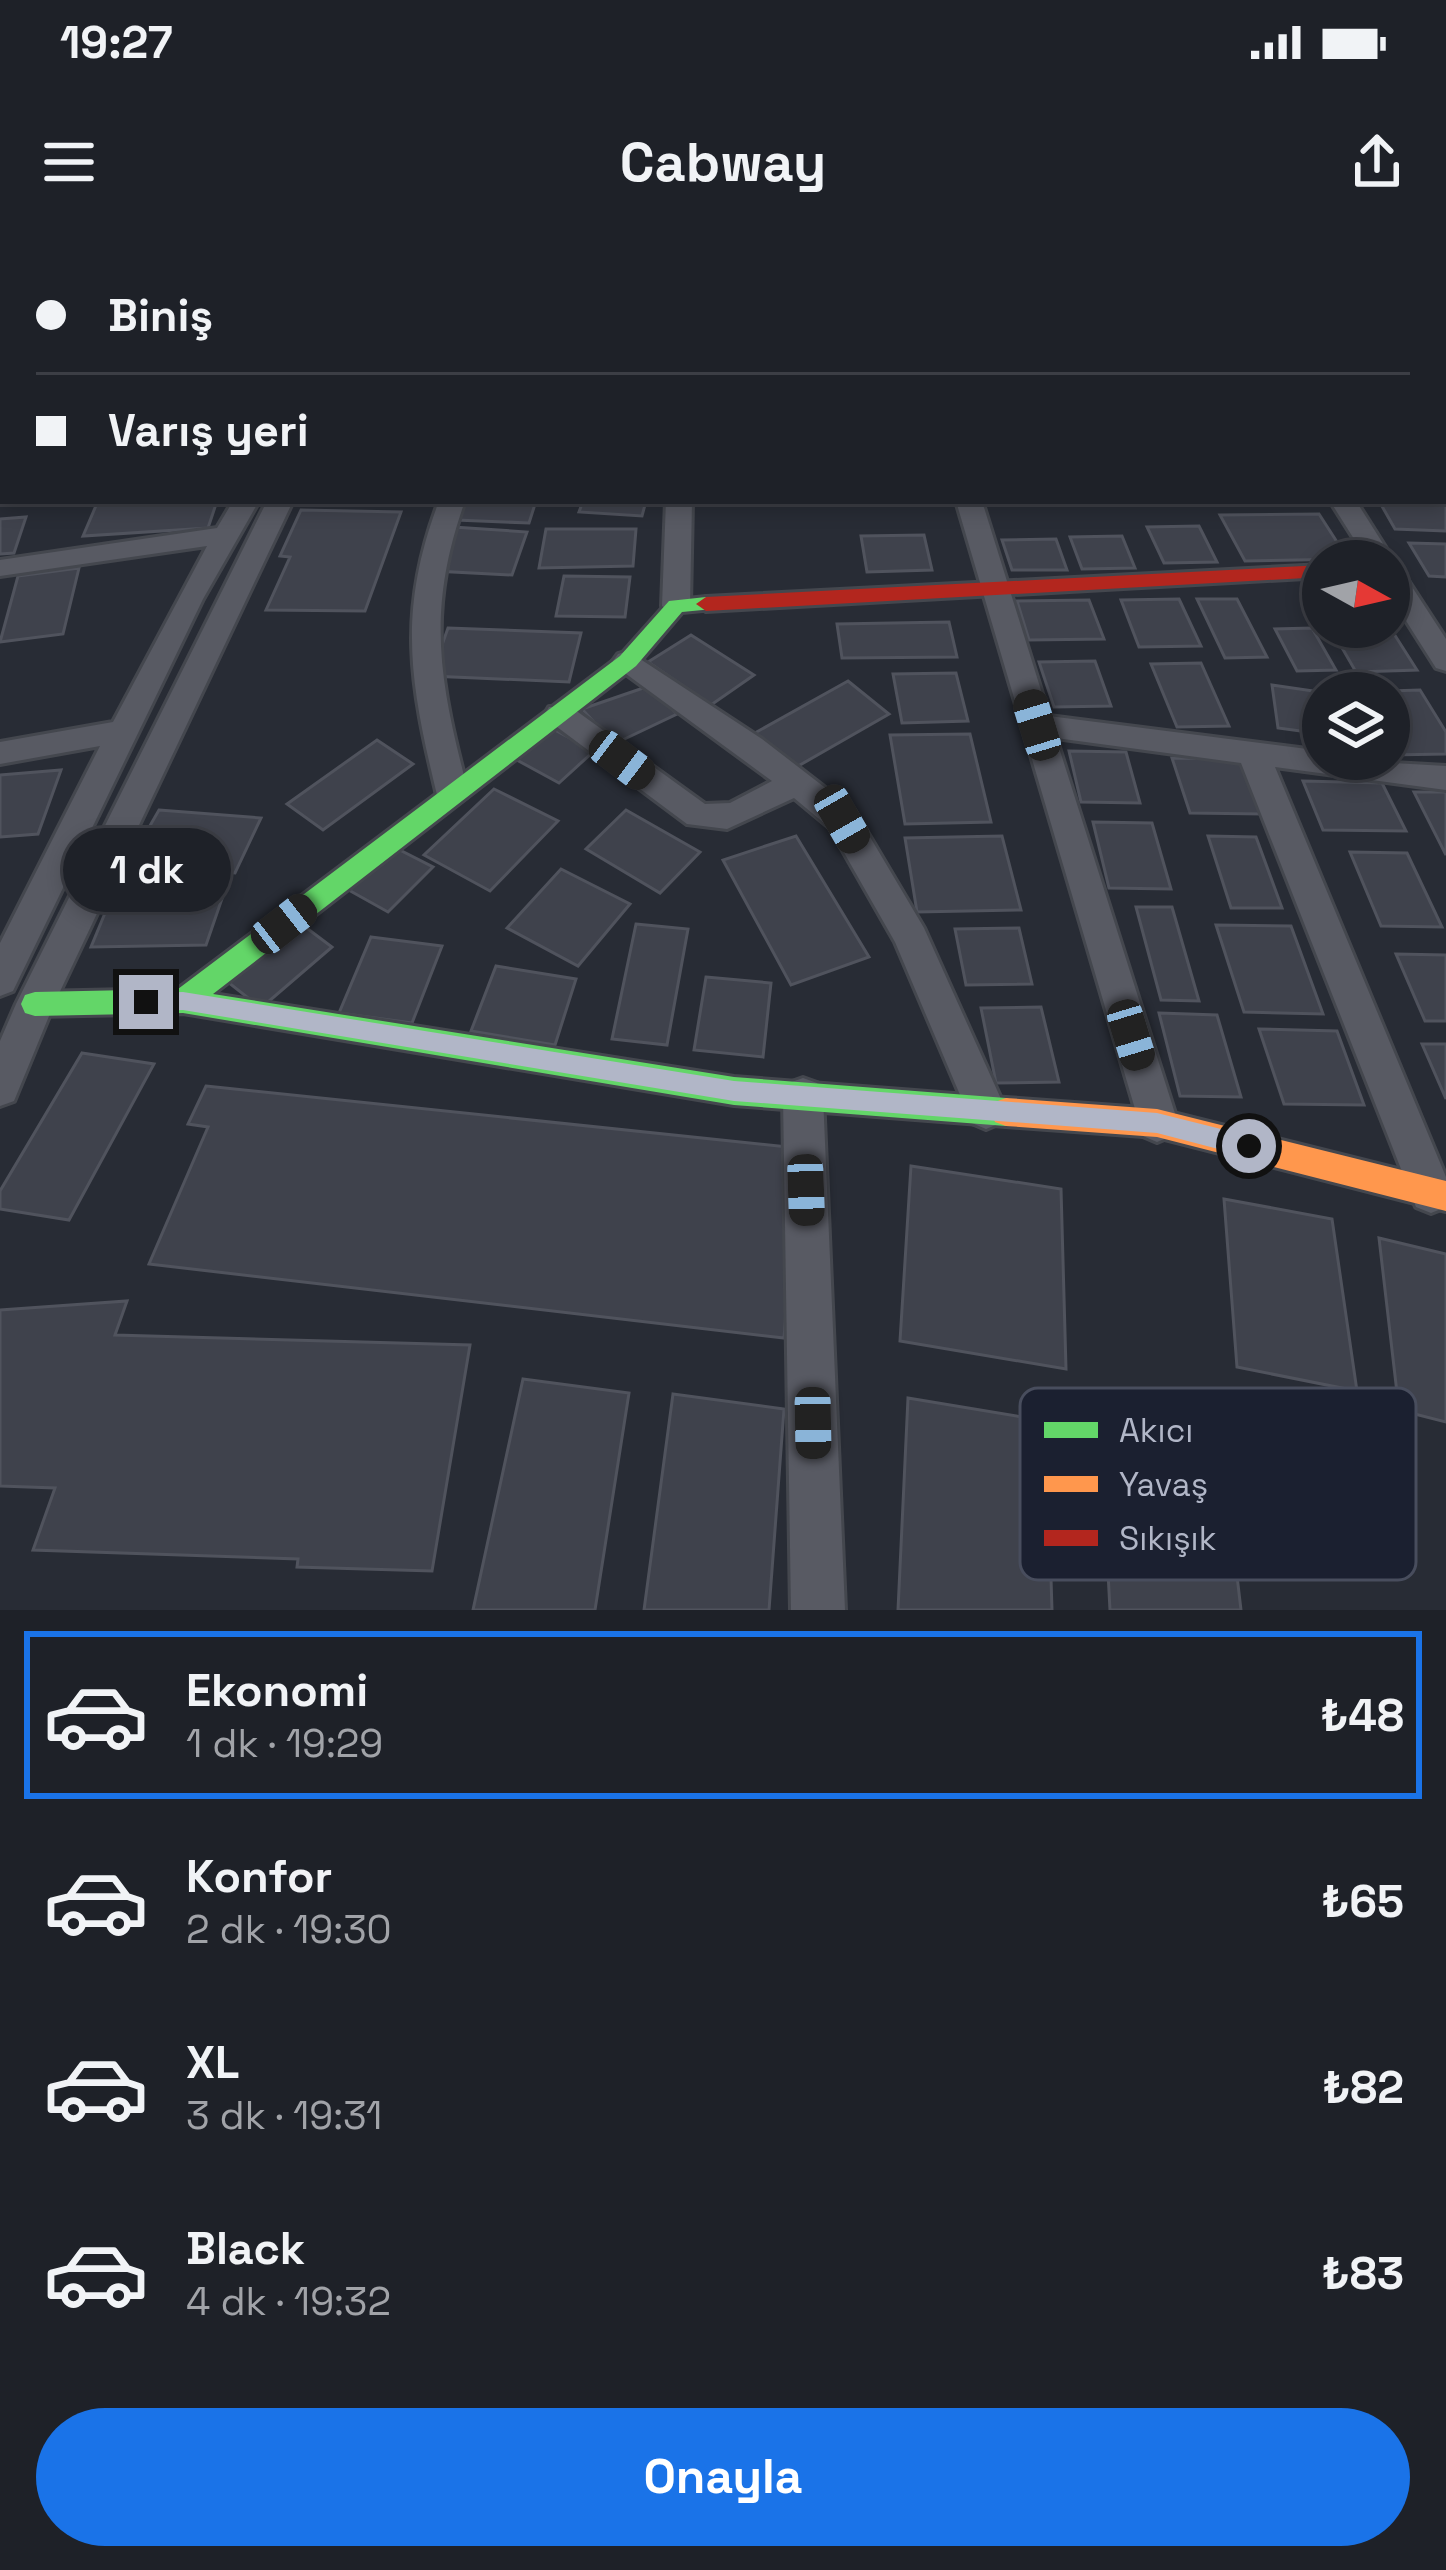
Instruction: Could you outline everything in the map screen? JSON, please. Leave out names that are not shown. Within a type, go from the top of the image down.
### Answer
[{"type":"street","points":[[0,980],[122,730],[244,504]]},
{"type":"street","points":[[0,1088],[35,1004],[279,504]]},
{"type":"street","points":[[451,504],[434,543],[419,613],[422,668],[453,795]]},
{"type":"street","points":[[183,1001],[628,662],[676,606],[679,504]]},
{"type":"street","points":[[970,504],[1157,1123]]},
{"type":"street","points":[[1345,504],[1368,540]]},
{"type":"street","points":[[0,568],[226,535]]},
{"type":"street","points":[[676,606],[1302,572]]},
{"type":"street","points":[[1410,605],[1446,661]]},
{"type":"street","points":[[628,662],[842,819],[911,938],[986,1110]]},
{"type":"street","points":[[560,714],[684,808],[707,819],[730,818],[796,782]]},
{"type":"street","points":[[1037,725],[1446,778]]},
{"type":"street","points":[[0,752],[122,730]]},
{"type":"street","points":[[1253,753],[1438,1194]]},
{"type":"street","points":[[35,1004],[183,1001],[734,1091],[1157,1123],[1438,1194]]},
{"type":"street","points":[[803,1096],[818,1610]]},
{"type":"building","points":[[97,504],[216,504],[208,528],[83,536]]},
{"type":"building","points":[[463,504],[535,504],[529,523],[457,520]]},
{"type":"building","points":[[582,504],[645,504],[642,516],[579,512]]},
{"type":"building","points":[[1381,504],[1446,504],[1446,531],[1395,529]]},
{"type":"building","points":[[301,510],[401,512],[365,611],[266,610],[290,557],[280,556]]},
{"type":"building","points":[[1319,514],[1336,540],[1302,540],[1302,560],[1245,561],[1220,515]]},
{"type":"building","points":[[26,517],[14,553],[0,554],[0,519]]},
{"type":"building","points":[[1199,526],[1217,562],[1164,563],[1147,527]]},
{"type":"building","points":[[453,527],[527,532],[512,575],[435,571]]},
{"type":"building","points":[[546,529],[636,529],[633,566],[539,568]]},
{"type":"building","points":[[924,535],[932,570],[867,572],[861,536]]},
{"type":"building","points":[[1122,536],[1135,568],[1082,569],[1070,537]]},
{"type":"building","points":[[1056,539],[1067,570],[1012,570],[1002,540]]},
{"type":"building","points":[[1410,543],[1446,544],[1446,577],[1429,576]]},
{"type":"building","points":[[79,568],[63,634],[0,642],[18,576]]},
{"type":"building","points":[[564,576],[630,577],[625,617],[556,616]]},
{"type":"building","points":[[1179,599],[1201,646],[1139,647],[1121,600]]},
{"type":"building","points":[[1197,599],[1237,599],[1267,657],[1225,658]]},
{"type":"building","points":[[1089,600],[1104,639],[1029,640],[1017,601]]},
{"type":"building","points":[[949,622],[957,657],[842,658],[837,624]]},
{"type":"building","points":[[448,628],[581,633],[569,682],[431,676]]},
{"type":"building","points":[[1302,628],[1302,648],[1323,648],[1336,670],[1297,671],[1275,629]]},
{"type":"building","points":[[691,635],[754,675],[711,705],[648,662]]},
{"type":"building","points":[[1342,648],[1403,648],[1417,670],[1356,672]]},
{"type":"building","points":[[1095,661],[1111,706],[1054,707],[1039,662]]},
{"type":"building","points":[[1201,663],[1229,726],[1177,727],[1151,664]]},
{"type":"building","points":[[956,673],[968,721],[902,723],[893,674]]},
{"type":"building","points":[[848,681],[889,714],[793,769],[753,734]]},
{"type":"building","points":[[1272,685],[1302,689],[1302,731],[1278,728]]},
{"type":"building","points":[[649,686],[677,714],[614,744],[582,709]]},
{"type":"building","points":[[1410,690],[1420,690],[1446,732],[1446,754],[1410,755]]},
{"type":"building","points":[[551,728],[594,751],[559,783],[515,759]]},
{"type":"building","points":[[970,734],[991,822],[905,824],[890,735]]},
{"type":"building","points":[[377,740],[413,764],[323,830],[287,804]]},
{"type":"building","points":[[1069,751],[1126,752],[1140,803],[1081,802]]},
{"type":"building","points":[[1172,758],[1242,759],[1262,814],[1190,813]]},
{"type":"building","points":[[61,770],[38,834],[0,837],[0,775]]},
{"type":"building","points":[[1303,781],[1382,783],[1406,831],[1323,830]]},
{"type":"building","points":[[494,789],[558,821],[490,891],[424,855]]},
{"type":"building","points":[[1414,792],[1446,792],[1446,855]]},
{"type":"building","points":[[159,810],[261,818],[235,873],[128,864]]},
{"type":"building","points":[[626,810],[700,852],[660,893],[586,849]]},
{"type":"building","points":[[1093,822],[1152,823],[1171,889],[1109,888]]},
{"type":"building","points":[[796,836],[869,957],[791,985],[723,860]]},
{"type":"building","points":[[1002,836],[1021,910],[917,912],[905,838]]},
{"type":"building","points":[[1208,836],[1256,837],[1282,908],[1231,908]]},
{"type":"building","points":[[390,845],[433,867],[388,912],[345,888]]},
{"type":"building","points":[[1350,852],[1407,853],[1442,927],[1381,926]]},
{"type":"building","points":[[561,869],[630,904],[578,966],[507,928]]},
{"type":"building","points":[[226,887],[206,945],[91,947],[115,889]]},
{"type":"building","points":[[1136,907],[1172,907],[1199,1001],[1161,1000]]},
{"type":"building","points":[[296,920],[332,947],[261,1008],[224,979]]},
{"type":"building","points":[[636,924],[688,929],[667,1045],[612,1039]]},
{"type":"building","points":[[1216,925],[1291,926],[1323,1014],[1244,1012]]},
{"type":"building","points":[[1019,928],[1032,984],[966,985],[955,929]]},
{"type":"building","points":[[371,937],[442,946],[412,1023],[339,1013]]},
{"type":"building","points":[[1396,954],[1446,955],[1446,1021],[1425,1021]]},
{"type":"building","points":[[496,966],[576,979],[555,1045],[471,1031]]},
{"type":"building","points":[[706,977],[771,983],[763,1057],[694,1050]]},
{"type":"building","points":[[1041,1007],[1059,1082],[996,1083],[981,1008]]},
{"type":"building","points":[[1159,1013],[1217,1015],[1241,1097],[1180,1096]]},
{"type":"building","points":[[1259,1029],[1337,1031],[1364,1105],[1284,1104]]},
{"type":"building","points":[[1422,1044],[1446,1044],[1446,1099]]},
{"type":"building","points":[[82,1053],[154,1064],[69,1220],[0,1209],[0,1191]]},
{"type":"building","points":[[206,1086],[798,1148],[784,1338],[149,1264],[208,1127],[188,1124]]},
{"type":"building","points":[[911,1166],[1061,1189],[1066,1369],[900,1341]]},
{"type":"building","points":[[1224,1199],[1332,1219],[1357,1388],[1237,1367]]},
{"type":"building","points":[[1379,1238],[1446,1254],[1446,1422],[1416,1414],[1416,1388],[1396,1388]]},
{"type":"building","points":[[127,1301],[115,1335],[470,1345],[432,1571],[297,1567],[298,1559],[33,1550],[55,1488],[0,1486],[0,1310]]},
{"type":"building","points":[[523,1379],[629,1393],[595,1610],[473,1610]]},
{"type":"building","points":[[673,1394],[784,1409],[769,1610],[644,1610]]},
{"type":"building","points":[[908,1398],[1020,1417],[1020,1580],[1051,1580],[1052,1610],[898,1610]]},
{"type":"building","points":[[1108,1580],[1237,1580],[1241,1610],[1110,1610]]},
{"type":"traffic: fast","points":[[183,1001],[628,661],[676,606],[706,604]]},
{"type":"traffic: fast","points":[[35,1004],[183,1001],[734,1091],[1006,1112]]},
{"type":"traffic: slow","points":[[1006,1112],[1157,1123],[1446,1196]]},
{"type":"traffic: jam","points":[[706,604],[1302,572]]},
{"type":"route","points":[[146,1002],[183,1001],[734,1091],[1157,1123],[1249,1146]]}]
